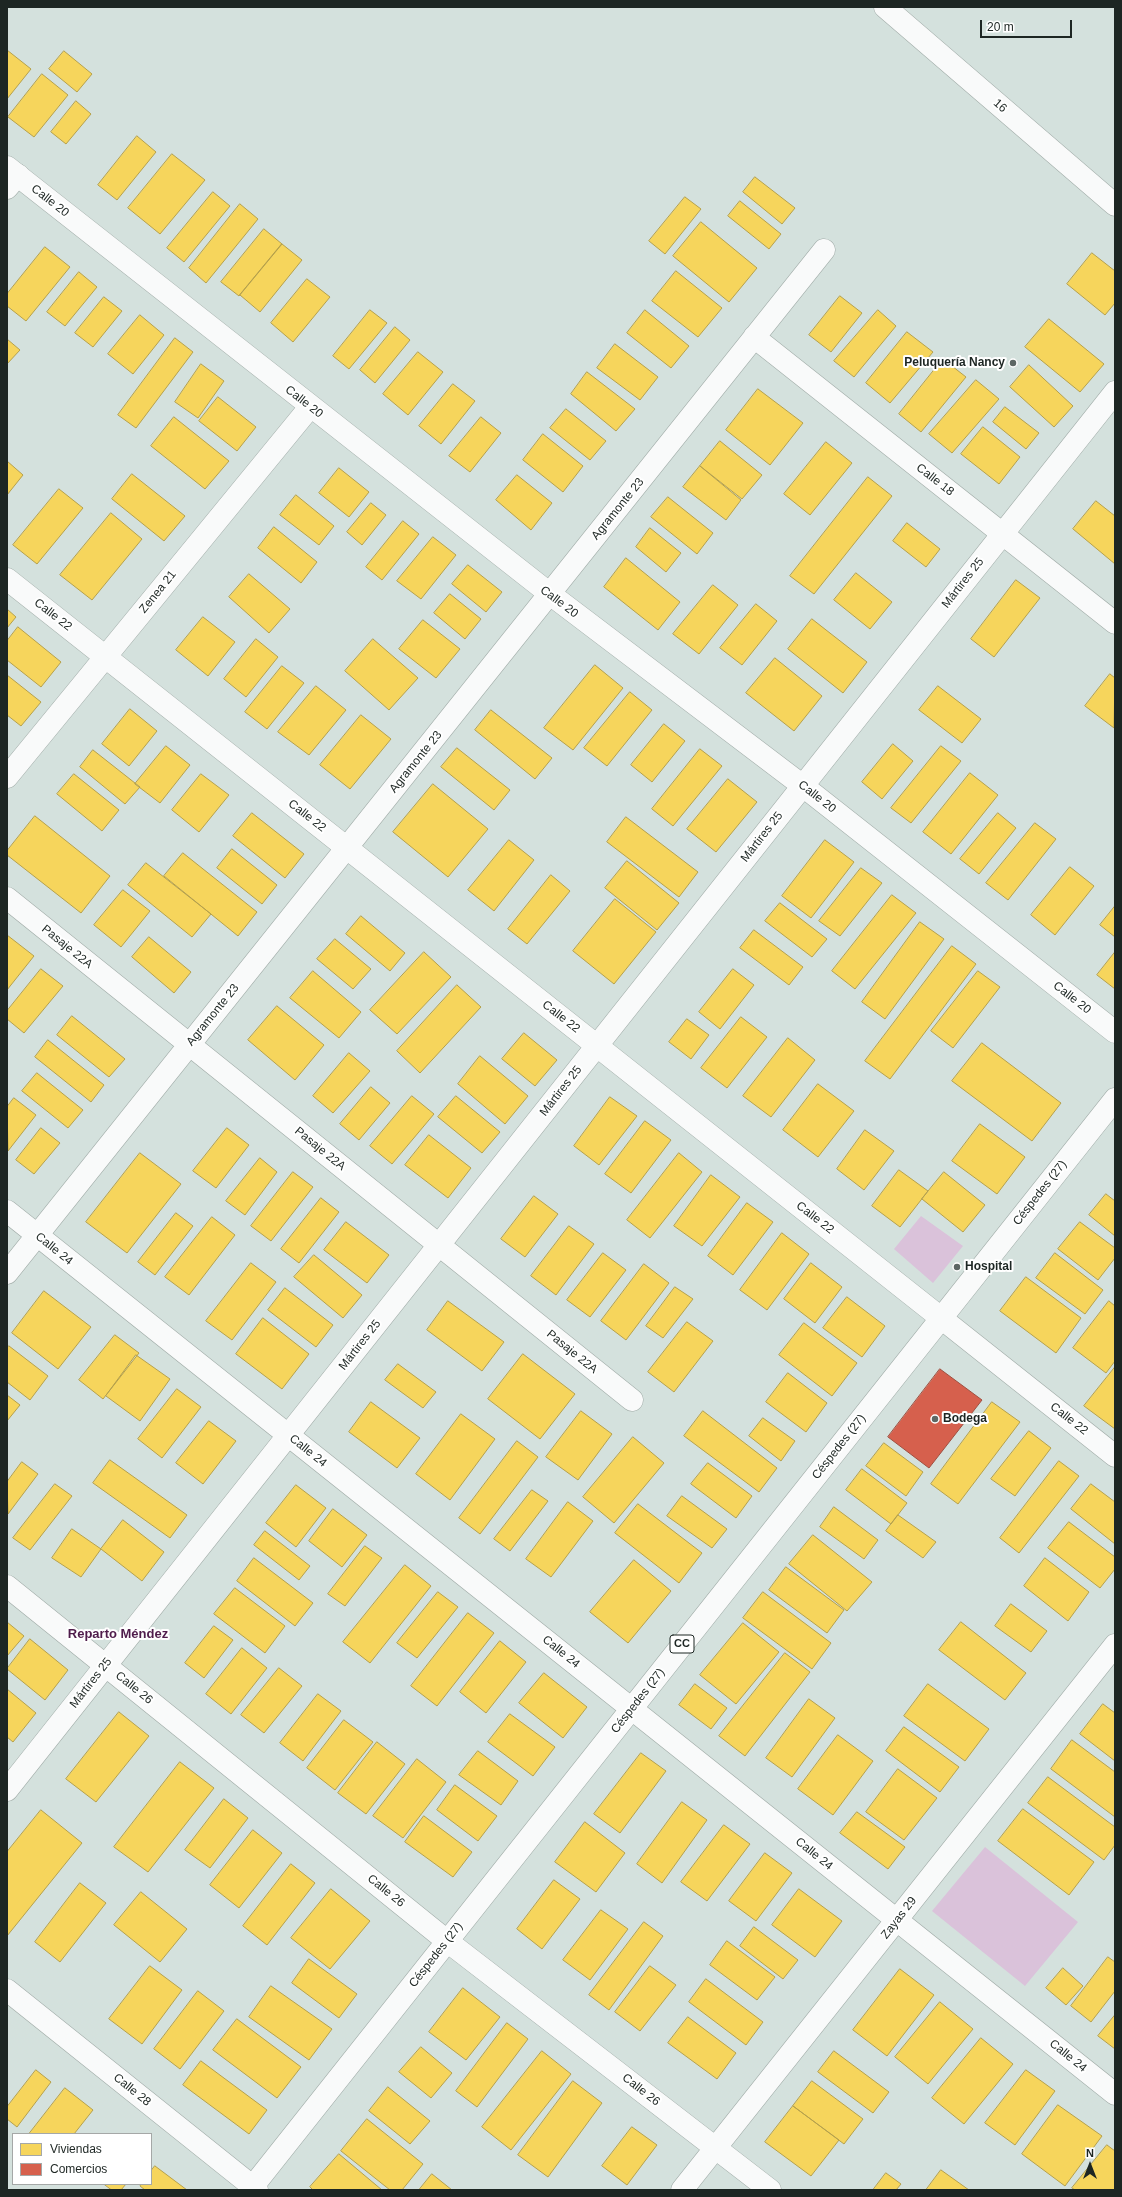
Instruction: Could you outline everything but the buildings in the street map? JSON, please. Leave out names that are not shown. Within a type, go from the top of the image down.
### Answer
[{"type":"street","name":"16","points":[[885,7],[1115,205]]},
{"type":"street","name":"Calle 20","points":[[11,177],[310,406],[550,594],[803,786],[1115,1032]]},
{"type":"street","name":"Agramonte 23","points":[[7,1273],[824,250]]},
{"type":"street","name":"Calle 18","points":[[754,338],[1115,623]]},
{"type":"street","name":"Mártires 25","points":[[7,1790],[1115,392]]},
{"type":"street","name":"Zenea 21","points":[[7,777],[310,406]]},
{"type":"street","name":"Calle 22","points":[[7,579],[1115,1456]]},
{"type":"street","name":"Pasaje 22A","points":[[7,898],[632,1400]]},
{"type":"street","name":"Céspedes (27)","points":[[253,2189],[447,1940],[1115,1099]]},
{"type":"street","name":"Calle 24","points":[[7,1211],[1115,2094]]},
{"type":"street","name":"Calle 26","points":[[7,1586],[447,1940],[770,2190]]},
{"type":"street","name":"Zayas 29","points":[[682,2190],[1115,1645]]},
{"type":"street","name":"Calle 28","points":[[7,1990],[253,2189]]},
{"type":"shaded area","points":[[921,1216],[963,1246],[933,1283],[894,1249]]},
{"type":"shaded area","points":[[985,1847],[1078,1922],[1025,1986],[932,1911]]},
{"type":"place","name":"Peluquería Nancy","points":[[1013,363]]},
{"type":"place","name":"Hospital","points":[[957,1267]]},
{"type":"place","name":"Bodega","points":[[935,1419]]},
{"type":"district","name":"Reparto Méndez","points":[[118,1634]]}]
